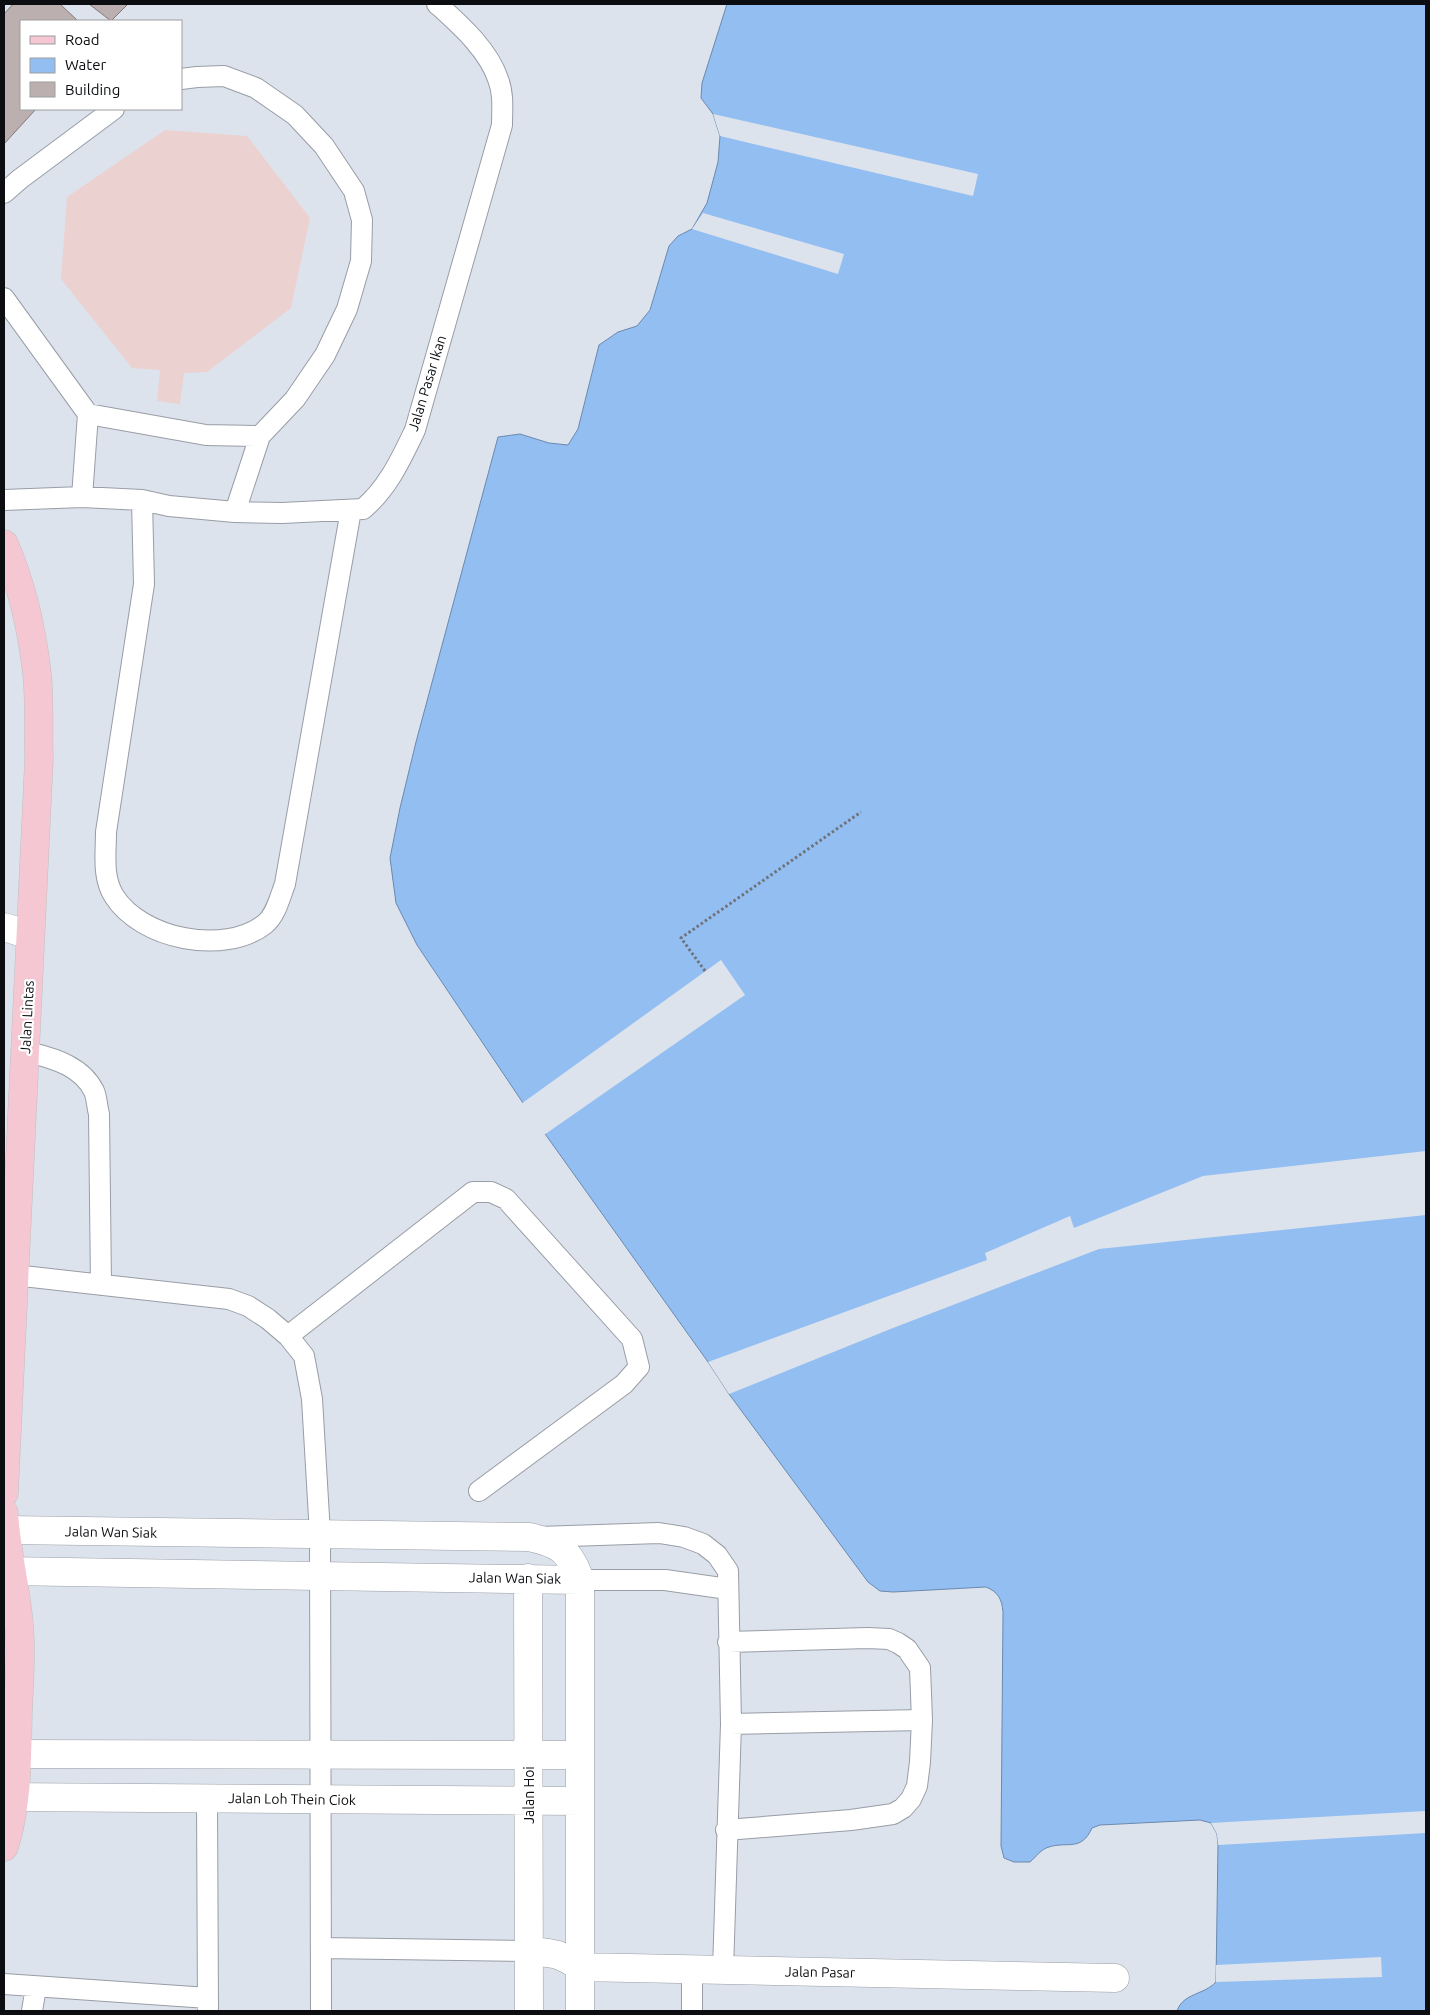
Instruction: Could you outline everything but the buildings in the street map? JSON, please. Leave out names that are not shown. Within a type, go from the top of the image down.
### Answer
[{"type":"main road","name":"Jalan Lintas","points":[[4,544],[21,593],[31,636],[37,676],[39,759],[4,1493]]},
{"type":"main road","points":[[4,1521],[8,1571],[19,1626],[11,1745],[10,1797],[12,1822],[4,1847]]},
{"type":"street","points":[[4,927],[30,935]]},
{"type":"street","name":"Jalan Wan Siak","points":[[4,1521],[320,1534],[529,1537],[550,1542],[564,1551],[574,1563],[580,1580],[8,1571]]},
{"type":"street","name":"Jalan Hoi","points":[[528,1578],[529,2011]]},
{"type":"street","points":[[580,1580],[580,2011]]},
{"type":"street","points":[[11,1745],[320,1754],[580,1755]]},
{"type":"street","name":"Jalan Loh Thein Ciok","points":[[10,1797],[580,1801]]},
{"type":"street","points":[[529,1952],[554,1952],[564,1956],[580,1967]]},
{"type":"street","name":"Jalan Pasar","points":[[580,1967],[1115,1978]]},
{"type":"lane","name":"Jalan Pasar Ikan","points":[[4,500],[82,497],[142,500],[169,506],[282,514],[363,508],[384,487],[415,430],[502,125],[503,100],[498,78],[485,55],[467,33],[437,4]]},
{"type":"lane","points":[[182,79],[224,76],[256,88],[295,115],[324,146],[354,191],[362,220],[360,261],[347,308],[325,356],[295,400],[260,436],[235,512]]},
{"type":"lane","points":[[4,193],[20,178],[113,110]]},
{"type":"lane","points":[[4,298],[88,414],[82,497]]},
{"type":"lane","points":[[88,414],[206,435],[260,436]]},
{"type":"lane","points":[[142,500],[144,584],[106,832],[105,870],[114,896],[133,917],[158,932],[206,941],[233,938],[254,931],[266,923],[276,910],[285,884],[350,510]]},
{"type":"lane","points":[[25,1057],[32,1053],[67,1064],[86,1080],[94,1092],[99,1114],[101,1285]]},
{"type":"lane","points":[[288,1336],[473,1192],[490,1192],[506,1199],[632,1339],[639,1367],[624,1384],[479,1491]]},
{"type":"lane","points":[[14,1275],[229,1299],[248,1306],[268,1319],[288,1336],[304,1356],[312,1399],[320,1534],[321,2011]]},
{"type":"lane","points":[[529,1537],[658,1533],[684,1537],[704,1544],[717,1555],[728,1571],[731,1724],[726,1830],[723,1970]]},
{"type":"lane","points":[[580,1580],[665,1580],[728,1589]]},
{"type":"lane","points":[[726,1830],[851,1820],[893,1814],[903,1808],[911,1799],[917,1786],[922,1720],[920,1668],[907,1649],[889,1639],[728,1642]]},
{"type":"lane","points":[[731,1724],[922,1720]]},
{"type":"lane","points":[[4,1984],[208,2005],[207,1798]]},
{"type":"lane","points":[[321,1948],[529,1952]]},
{"type":"lane","points":[[692,1970],[692,2011]]},
{"type":"lane","points":[[32,2011],[36,1987]]},
{"type":"path","points":[[705,971],[682,938],[861,812]]},
{"type":"shaded area","points":[[165,130],[247,136],[310,218],[291,308],[207,372],[184,373],[180,404],[157,401],[160,370],[132,368],[61,279],[67,197]]},
{"type":"water","points":[[727,4],[1426,4],[1426,2011],[1177,2011],[1180,2005],[1189,1997],[1216,1982],[1218,1845],[1217,1834],[1211,1823],[1200,1820],[1100,1825],[1092,1828],[1088,1835],[1079,1843],[1046,1848],[1030,1862],[1014,1862],[1004,1858],[1001,1846],[1003,1612],[999,1596],[986,1587],[880,1591],[868,1582],[729,1394],[523,1103],[417,945],[396,903],[390,858],[400,808],[498,437],[520,434],[549,443],[568,445],[578,429],[599,345],[618,332],[637,326],[650,310],[669,246],[678,236],[692,229],[707,203],[718,162],[720,136],[713,114],[701,98],[702,83]]},
{"type":"pier","points":[[713,114],[978,174],[973,196],[720,136]]},
{"type":"pier","points":[[703,213],[844,254],[838,274],[692,229]]},
{"type":"pier","points":[[721,960],[745,995],[544,1135],[521,1104]]},
{"type":"pier","points":[[1426,1151],[1426,1215],[1099,1249],[893,1328],[729,1394],[708,1362],[987,1260],[985,1253],[1070,1216],[1074,1228],[1203,1176]]},
{"type":"pier","points":[[1426,1811],[1426,1833],[1218,1845],[1217,1834],[1211,1823]]},
{"type":"pier","points":[[1381,1957],[1382,1977],[1216,1982],[1216,1965]]}]
